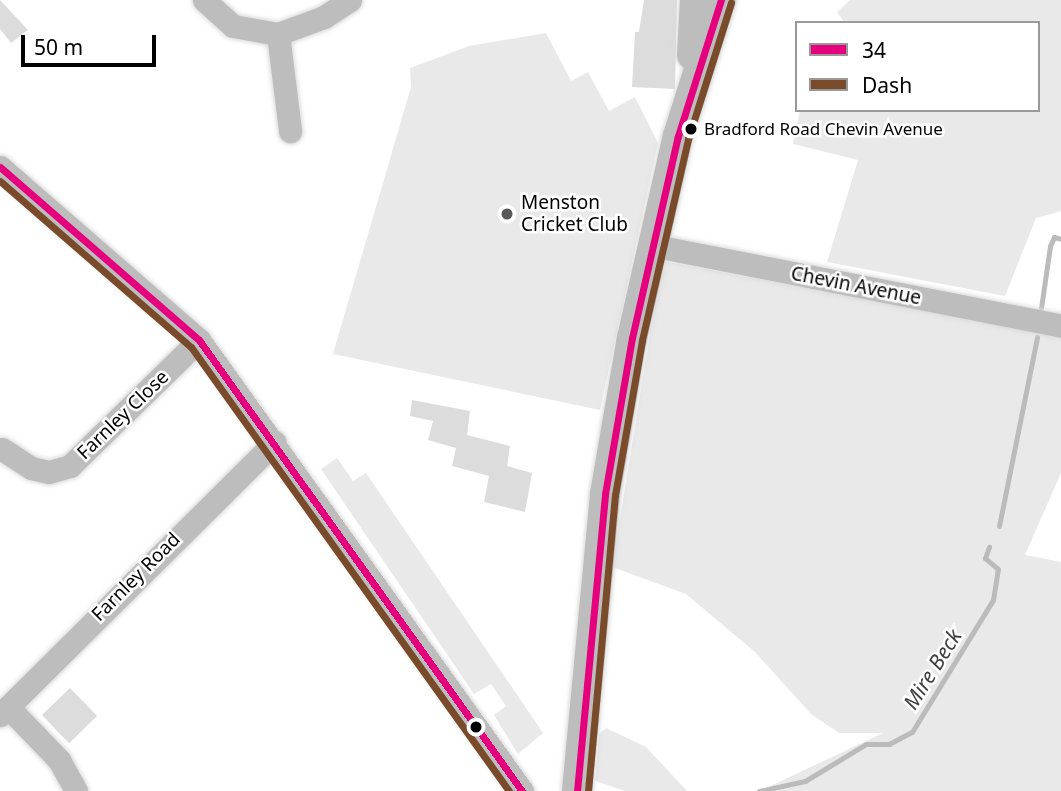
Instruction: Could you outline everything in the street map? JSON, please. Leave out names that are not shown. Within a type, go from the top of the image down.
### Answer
[{"type":"main road","points":[[689,97],[695,0]]},
{"type":"main road","points":[[577,791],[605,494],[650,245],[689,97],[721,0]]},
{"type":"street","points":[[204,0],[233,26],[278,34],[324,18],[350,0]]},
{"type":"street","points":[[278,34],[290,131]]},
{"type":"street","points":[[0,167],[199,340],[275,442],[522,791]]},
{"type":"street","name":"Chevin Avenue","points":[[650,245],[1061,326]]},
{"type":"street","name":"Farnley Close","points":[[2,449],[30,468],[49,472],[70,467],[199,340]]},
{"type":"street","name":"Farnley Road","points":[[5,703],[275,442]]},
{"type":"street","points":[[5,703],[59,760],[76,791]]},
{"type":"shaded area","points":[[850,0],[1061,0],[1061,211],[1036,218],[1005,296],[827,262],[858,160],[793,144],[800,112],[1040,112],[1040,21],[844,21],[837,12]]},
{"type":"shaded area","name":"Menston Cricket Club","points":[[546,33],[571,81],[588,72],[609,111],[635,97],[658,143],[600,410],[333,354],[411,87],[410,68],[469,46]]},
{"type":"shaded area","points":[[662,261],[1061,335],[1061,473],[1025,555],[1061,562],[1061,791],[760,791],[883,733],[839,733],[811,714],[755,652],[686,594],[612,567]]},
{"type":"shaded area","points":[[337,458],[353,481],[366,473],[543,733],[518,754],[494,715],[506,706],[491,684],[474,694],[321,469]]},
{"type":"shaded area","points":[[606,728],[646,747],[687,791],[625,791],[595,781],[599,734]]},
{"type":"building","points":[[0,0],[28,30],[11,43],[0,29]]},
{"type":"building","points":[[644,0],[677,0],[675,89],[632,87],[635,32],[639,32]]},
{"type":"building","points":[[412,400],[470,411],[467,435],[510,446],[507,466],[532,473],[525,512],[484,502],[489,476],[452,466],[456,448],[428,440],[433,421],[410,416]]},
{"type":"building","points":[[70,688],[97,716],[69,743],[42,715]]},
{"type":"waterway","name":"Mire Beck","points":[[1041,308],[1050,246],[1054,237],[1061,239]]},
{"type":"waterway","name":"Mire Beck","points":[[999,526],[1037,337]]},
{"type":"waterway","name":"Mire Beck","points":[[759,791],[805,781],[866,744],[889,744],[912,732],[993,600],[998,569],[985,558],[989,547]]},
{"type":"transit line","name":"34","points":[[577,791],[605,494],[632,338],[678,136],[721,0]]},
{"type":"transit line","name":"Dash","points":[[588,791],[615,495],[642,340],[688,139],[731,3]]},
{"type":"transit line","name":"34","points":[[0,167],[199,340],[522,791]]},
{"type":"transit line","name":"Dash","points":[[0,181],[191,347],[509,791]]},
{"type":"place","name":"Bradford Road Chevin Avenue","points":[[691,129]]},
{"type":"place","name":"Menston Cricket Club","points":[[507,214]]}]
